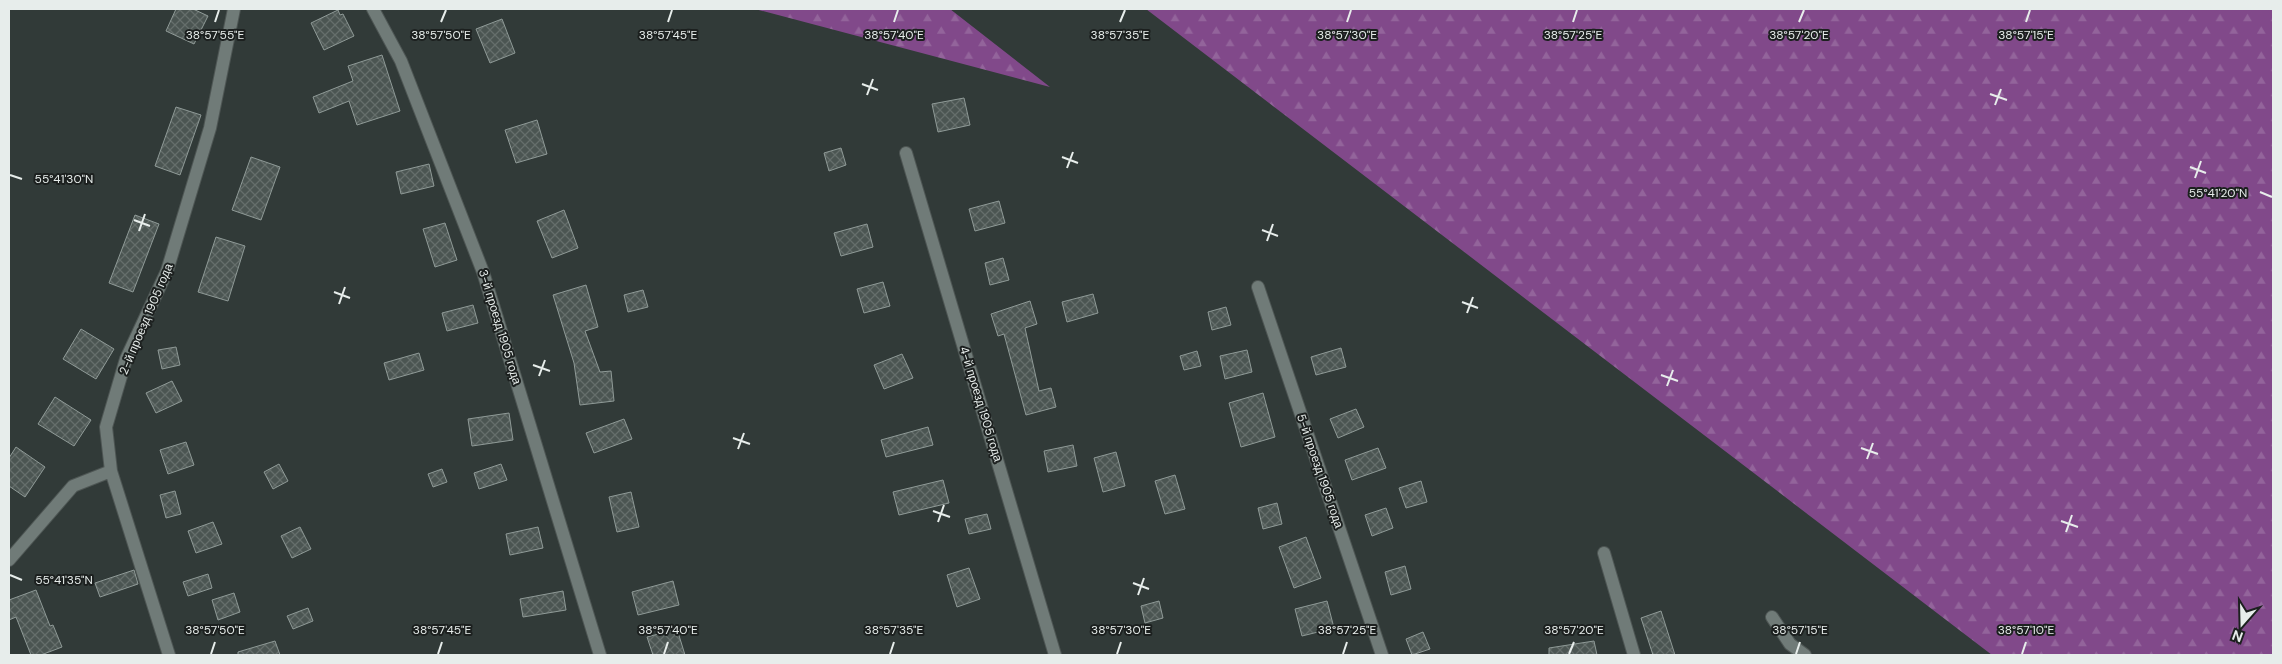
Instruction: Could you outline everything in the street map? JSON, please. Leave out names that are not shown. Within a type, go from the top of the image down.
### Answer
[{"type":"street","name":"2-й проезд 1905 года","points":[[169,655],[111,471],[106,427],[126,359],[167,271],[210,128],[234,9]]},
{"type":"street","name":"3-й проезд 1905 года","points":[[373,9],[401,61],[484,272],[600,655]]},
{"type":"street","name":"4-й проезд 1905 года","points":[[906,153],[1055,655]]},
{"type":"street","name":"5-й проезд 1905 года","points":[[1258,287],[1382,655]]},
{"type":"street","points":[[9,560],[73,486],[111,471]]},
{"type":"street","points":[[1604,553],[1634,655]]},
{"type":"street","points":[[1772,616],[1790,644],[1805,655]]},
{"type":"green space","points":[[755,9],[950,9],[1050,87]]},
{"type":"green space","points":[[1146,9],[2273,9],[2273,655],[1992,655]]},
{"type":"building","points":[[176,9],[193,9],[208,16],[194,44],[166,31]]},
{"type":"building","points":[[338,10],[340,15],[343,14],[354,36],[324,50],[311,23]]},
{"type":"building","points":[[502,19],[515,53],[490,63],[476,29]]},
{"type":"building","points":[[382,55],[400,111],[357,125],[349,101],[319,113],[313,97],[353,81],[348,66]]},
{"type":"building","points":[[964,98],[970,125],[938,132],[932,104]]},
{"type":"building","points":[[176,107],[201,115],[180,175],[155,166]]},
{"type":"building","points":[[537,120],[547,154],[516,163],[505,130]]},
{"type":"building","points":[[841,148],[846,165],[829,171],[824,153]]},
{"type":"building","points":[[251,157],[280,167],[261,220],[232,210]]},
{"type":"building","points":[[429,164],[434,186],[401,194],[396,172]]},
{"type":"building","points":[[999,201],[1005,223],[975,231],[969,209]]},
{"type":"building","points":[[564,210],[578,248],[552,258],[537,221]]},
{"type":"building","points":[[135,215],[159,224],[133,292],[109,283]]},
{"type":"building","points":[[445,223],[457,260],[435,267],[423,229]]},
{"type":"building","points":[[867,224],[873,247],[841,256],[834,233]]},
{"type":"building","points":[[216,237],[245,246],[228,301],[198,292]]},
{"type":"building","points":[[1003,258],[1009,280],[990,285],[985,263]]},
{"type":"building","points":[[883,282],[890,306],[864,313],[857,289]]},
{"type":"building","points":[[586,285],[598,327],[585,331],[600,372],[611,371],[614,401],[580,405],[574,363],[553,295]]},
{"type":"building","points":[[643,290],[648,307],[628,312],[624,295]]},
{"type":"building","points":[[1093,294],[1098,313],[1067,322],[1062,302]]},
{"type":"building","points":[[1030,301],[1037,324],[1025,328],[1039,391],[1051,388],[1056,407],[1026,415],[1004,334],[998,336],[991,314]]},
{"type":"building","points":[[473,305],[478,323],[447,331],[442,313]]},
{"type":"building","points":[[1226,307],[1231,325],[1212,330],[1208,312]]},
{"type":"building","points":[[81,329],[114,349],[96,379],[63,359]]},
{"type":"building","points":[[176,347],[180,365],[162,369],[158,350]]},
{"type":"building","points":[[1341,348],[1346,367],[1316,375],[1311,357]]},
{"type":"building","points":[[1247,350],[1252,372],[1225,379],[1220,356]]},
{"type":"building","points":[[1197,351],[1201,366],[1184,370],[1180,356]]},
{"type":"building","points":[[419,353],[424,370],[389,380],[384,363]]},
{"type":"building","points":[[902,354],[913,378],[884,389],[874,365]]},
{"type":"building","points":[[172,381],[182,401],[156,413],[146,393]]},
{"type":"building","points":[[1263,393],[1275,437],[1241,447],[1229,403]]},
{"type":"building","points":[[55,397],[91,420],[74,446],[38,424]]},
{"type":"building","points":[[1356,409],[1364,427],[1338,438],[1330,419]]},
{"type":"building","points":[[509,413],[513,440],[472,446],[468,419]]},
{"type":"building","points":[[624,419],[632,439],[594,453],[586,433]]},
{"type":"building","points":[[928,427],[933,445],[886,457],[881,440]]},
{"type":"building","points":[[186,442],[194,465],[168,474],[160,450]]},
{"type":"building","points":[[1073,445],[1077,466],[1048,472],[1044,451]]},
{"type":"building","points":[[16,447],[45,467],[25,497],[9,486],[9,458]]},
{"type":"building","points":[[1378,448],[1386,468],[1352,480],[1345,460]]},
{"type":"building","points":[[1116,452],[1125,486],[1103,492],[1094,458]]},
{"type":"building","points":[[279,464],[288,481],[273,489],[264,472]]},
{"type":"building","points":[[501,464],[507,480],[479,489],[474,473]]},
{"type":"building","points":[[442,469],[447,482],[433,487],[428,474]]},
{"type":"building","points":[[1175,475],[1185,509],[1165,514],[1155,481]]},
{"type":"building","points":[[943,480],[949,503],[899,515],[893,492]]},
{"type":"building","points":[[1421,481],[1427,502],[1406,508],[1399,488]]},
{"type":"building","points":[[175,491],[181,514],[166,518],[160,495]]},
{"type":"building","points":[[631,492],[639,527],[617,532],[609,497]]},
{"type":"building","points":[[1277,503],[1282,524],[1263,529],[1258,508]]},
{"type":"building","points":[[1386,508],[1393,528],[1372,536],[1365,515]]},
{"type":"building","points":[[987,514],[991,529],[969,534],[965,519]]},
{"type":"building","points":[[213,522],[222,544],[196,553],[188,531]]},
{"type":"building","points":[[300,527],[311,549],[292,558],[281,536]]},
{"type":"building","points":[[538,527],[543,548],[510,555],[506,534]]},
{"type":"building","points":[[1306,537],[1321,578],[1294,588],[1279,547]]},
{"type":"building","points":[[1405,566],[1411,589],[1391,595],[1385,572]]},
{"type":"building","points":[[969,568],[980,599],[957,607],[947,575]]},
{"type":"building","points":[[134,570],[138,584],[100,597],[95,583]]},
{"type":"building","points":[[208,574],[212,588],[188,596],[183,582]]},
{"type":"building","points":[[673,581],[679,605],[638,615],[632,592]]},
{"type":"building","points":[[36,590],[50,626],[53,625],[62,647],[41,655],[31,655],[16,617],[9,620],[9,600]]},
{"type":"building","points":[[563,591],[566,610],[523,617],[520,599]]},
{"type":"building","points":[[234,593],[240,612],[218,620],[212,600]]},
{"type":"building","points":[[1159,601],[1163,618],[1145,623],[1141,606]]},
{"type":"building","points":[[1327,601],[1334,628],[1302,636],[1295,609]]},
{"type":"building","points":[[308,608],[313,621],[293,629],[287,616]]},
{"type":"building","points":[[1661,611],[1675,655],[1653,655],[1641,618]]},
{"type":"building","points":[[677,629],[685,655],[653,655],[647,637]]},
{"type":"building","points":[[1423,632],[1430,649],[1412,655],[1406,639]]},
{"type":"building","points":[[275,641],[280,655],[238,655],[238,652]]},
{"type":"building","points":[[1594,641],[1597,655],[1549,655],[1549,648]]}]
